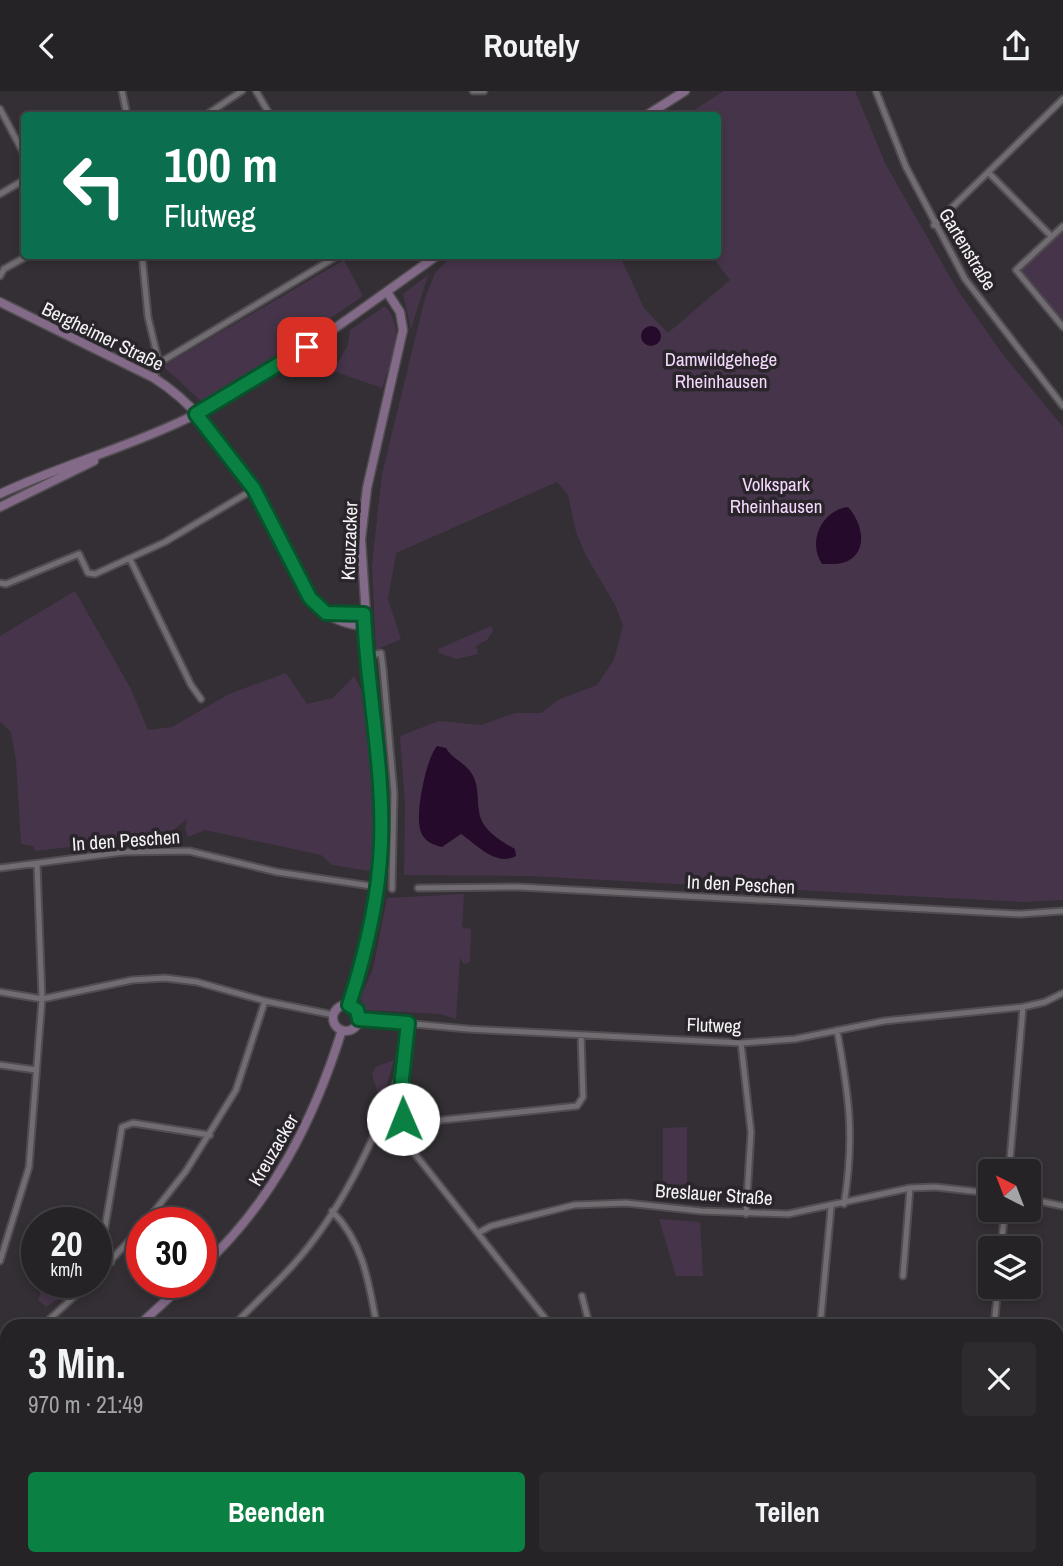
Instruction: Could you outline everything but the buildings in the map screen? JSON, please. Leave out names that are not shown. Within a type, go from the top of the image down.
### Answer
[{"type":"street","points":[[122,91],[126,112]]},
{"type":"street","points":[[211,112],[243,91]]},
{"type":"street","points":[[256,91],[268,112]]},
{"type":"street","points":[[473,91],[484,91]]},
{"type":"street","points":[[652,112],[685,91]]},
{"type":"street","name":"Gartenstraße","points":[[876,91],[892,137],[934,225],[965,279],[1063,406]]},
{"type":"street","points":[[934,225],[1063,99]]},
{"type":"street","points":[[0,109],[21,148]]},
{"type":"street","points":[[989,173],[1051,236]]},
{"type":"street","points":[[0,194],[21,182]]},
{"type":"street","points":[[1063,226],[1016,270],[1063,327]]},
{"type":"street","points":[[0,276],[4,269],[22,259]]},
{"type":"street","points":[[142,259],[148,317],[159,363],[154,378]]},
{"type":"street","points":[[159,363],[332,259]]},
{"type":"street","points":[[0,507],[196,414],[290,359],[432,259]]},
{"type":"street","name":"Kreuzacker","points":[[349,1005],[367,944],[378,887],[381,815],[364,626],[361,538],[367,488],[403,330],[400,312],[387,292]]},
{"type":"street","name":"Bergheimer Straße","points":[[0,302],[154,378],[196,414],[254,489],[310,598],[326,613]]},
{"type":"street","points":[[0,494],[132,443]]},
{"type":"street","points":[[0,583],[6,584],[75,554],[81,555],[91,574],[130,559],[254,489]]},
{"type":"street","points":[[130,559],[191,685],[201,699]]},
{"type":"street","points":[[326,613],[364,614]]},
{"type":"street","points":[[326,613],[340,621],[364,626]]},
{"type":"street","points":[[367,656],[381,653],[383,668],[394,793],[392,889]]},
{"type":"street","points":[[369,669],[383,668]]},
{"type":"street","name":"In den Peschen","points":[[0,868],[123,852],[189,851],[277,871],[378,887]]},
{"type":"street","points":[[0,1261],[29,1167],[42,999],[37,865]]},
{"type":"street","name":"In den Peschen","points":[[418,888],[519,887],[1020,913],[1063,911]]},
{"type":"street","points":[[0,992],[42,999],[132,980],[165,978],[197,982],[265,1001],[334,1015]]},
{"type":"street","name":"Flutweg","points":[[359,1019],[741,1043],[795,1039],[884,1021],[1023,1007],[1045,1002],[1063,993]]},
{"type":"street","points":[[157,1207],[210,1135],[240,1081],[265,1001]]},
{"type":"street","points":[[349,1005],[357,1010],[359,1019],[351,1029],[342,1030],[336,1026],[334,1015],[339,1007],[349,1005]]},
{"type":"street","points":[[1010,1159],[1023,1007]]},
{"type":"street","points":[[408,1023],[402,1078],[403,1119],[415,1154],[546,1319]]},
{"type":"street","name":"Kreuzacker","points":[[217,1253],[255,1209],[288,1160],[313,1110],[342,1030]]},
{"type":"street","points":[[837,1030],[851,1101],[850,1155],[844,1204]]},
{"type":"street","points":[[405,1129],[442,1120],[577,1106],[583,1097],[581,1035]]},
{"type":"street","points":[[741,1043],[751,1132],[747,1214]]},
{"type":"street","points":[[0,1065],[36,1070]]},
{"type":"street","points":[[240,1319],[294,1264],[332,1211],[383,1118],[398,1078],[402,1078]]},
{"type":"street","points":[[383,1118],[403,1119]]},
{"type":"street","points":[[108,1207],[122,1127],[133,1123],[210,1135]]},
{"type":"street","name":"Breslauer Straße","points":[[478,1233],[491,1226],[575,1205],[626,1203],[788,1215],[831,1208],[910,1188],[934,1187],[978,1192]]},
{"type":"street","points":[[903,1276],[910,1188]]},
{"type":"street","points":[[1041,1201],[1063,1206]]},
{"type":"street","points":[[821,1319],[831,1208]]},
{"type":"street","points":[[332,1211],[352,1234],[363,1259],[375,1319]]},
{"type":"street","points":[[112,1261],[126,1245]]},
{"type":"street","points":[[582,1296],[588,1319]]},
{"type":"street","points":[[50,1319],[73,1298]]},
{"type":"street","points":[[146,1319],[169,1298]]},
{"type":"street","points":[[995,1319],[997,1299]]},
{"type":"green space","name":"Volkspark Rheinhausen","points":[[724,91],[855,91],[886,165],[957,289],[1004,356],[1063,427],[1063,900],[1022,902],[528,876],[404,875],[405,805],[400,736],[439,721],[481,725],[515,713],[541,713],[560,699],[597,685],[614,660],[623,625],[615,605],[585,554],[576,532],[568,495],[557,482],[396,553],[388,599],[401,639],[376,650],[372,565],[382,474],[425,298],[435,273],[449,259],[621,259],[644,308],[668,333],[730,280],[714,259],[721,259],[721,112],[691,112]]},
{"type":"green space","points":[[1063,231],[1063,321],[1020,270]]},
{"type":"green space","points":[[344,260],[363,296],[278,354],[201,401],[163,366]]},
{"type":"green space","points":[[428,275],[411,329],[403,294]]},
{"type":"green space","points":[[385,306],[392,315],[396,335],[393,356],[382,388],[333,371],[348,345],[350,330]]},
{"type":"green space","points":[[75,591],[131,689],[148,730],[172,727],[229,694],[286,673],[307,704],[333,698],[354,676],[368,702],[377,837],[375,872],[332,865],[321,855],[205,830],[188,837],[185,829],[187,819],[166,836],[35,851],[33,846],[21,844],[16,760],[11,732],[0,722],[0,636]]},
{"type":"green space","points":[[491,626],[493,631],[487,640],[476,646],[478,654],[456,659],[439,653],[438,649]]},
{"type":"green space","points":[[464,894],[462,927],[471,929],[470,962],[464,964],[460,958],[456,1019],[440,1014],[365,1010],[360,998],[373,969],[387,898]]},
{"type":"green space","points":[[394,1060],[381,1105],[372,1074],[376,1067]]},
{"type":"green space","points":[[687,1127],[687,1184],[663,1185],[663,1128]]},
{"type":"green space","points":[[659,1219],[700,1222],[703,1276],[676,1276]]},
{"type":"green space","points":[[39,1298],[59,1298],[46,1307]]},
{"type":"shaded area","points":[[647,326],[655,326],[661,336],[655,346],[647,346],[641,340],[641,332]]},
{"type":"shaded area","points":[[848,507],[861,533],[857,554],[848,561],[822,564],[816,546],[820,528],[831,514]]},
{"type":"shaded area","points":[[437,746],[446,748],[469,770],[476,783],[479,811],[484,824],[492,834],[515,849],[516,856],[509,859],[494,857],[461,834],[442,847],[424,838],[419,824],[420,801],[429,763]]},
{"type":"route","points":[[307,347],[196,414],[254,489],[310,598],[326,613],[364,614],[381,815],[381,844],[376,896],[367,944],[349,1005],[357,1010],[359,1019],[408,1023],[402,1078],[403,1119]]},
{"type":"park label","name":"Damwildgehege Rheinhausen","points":[[721,370]]}]
